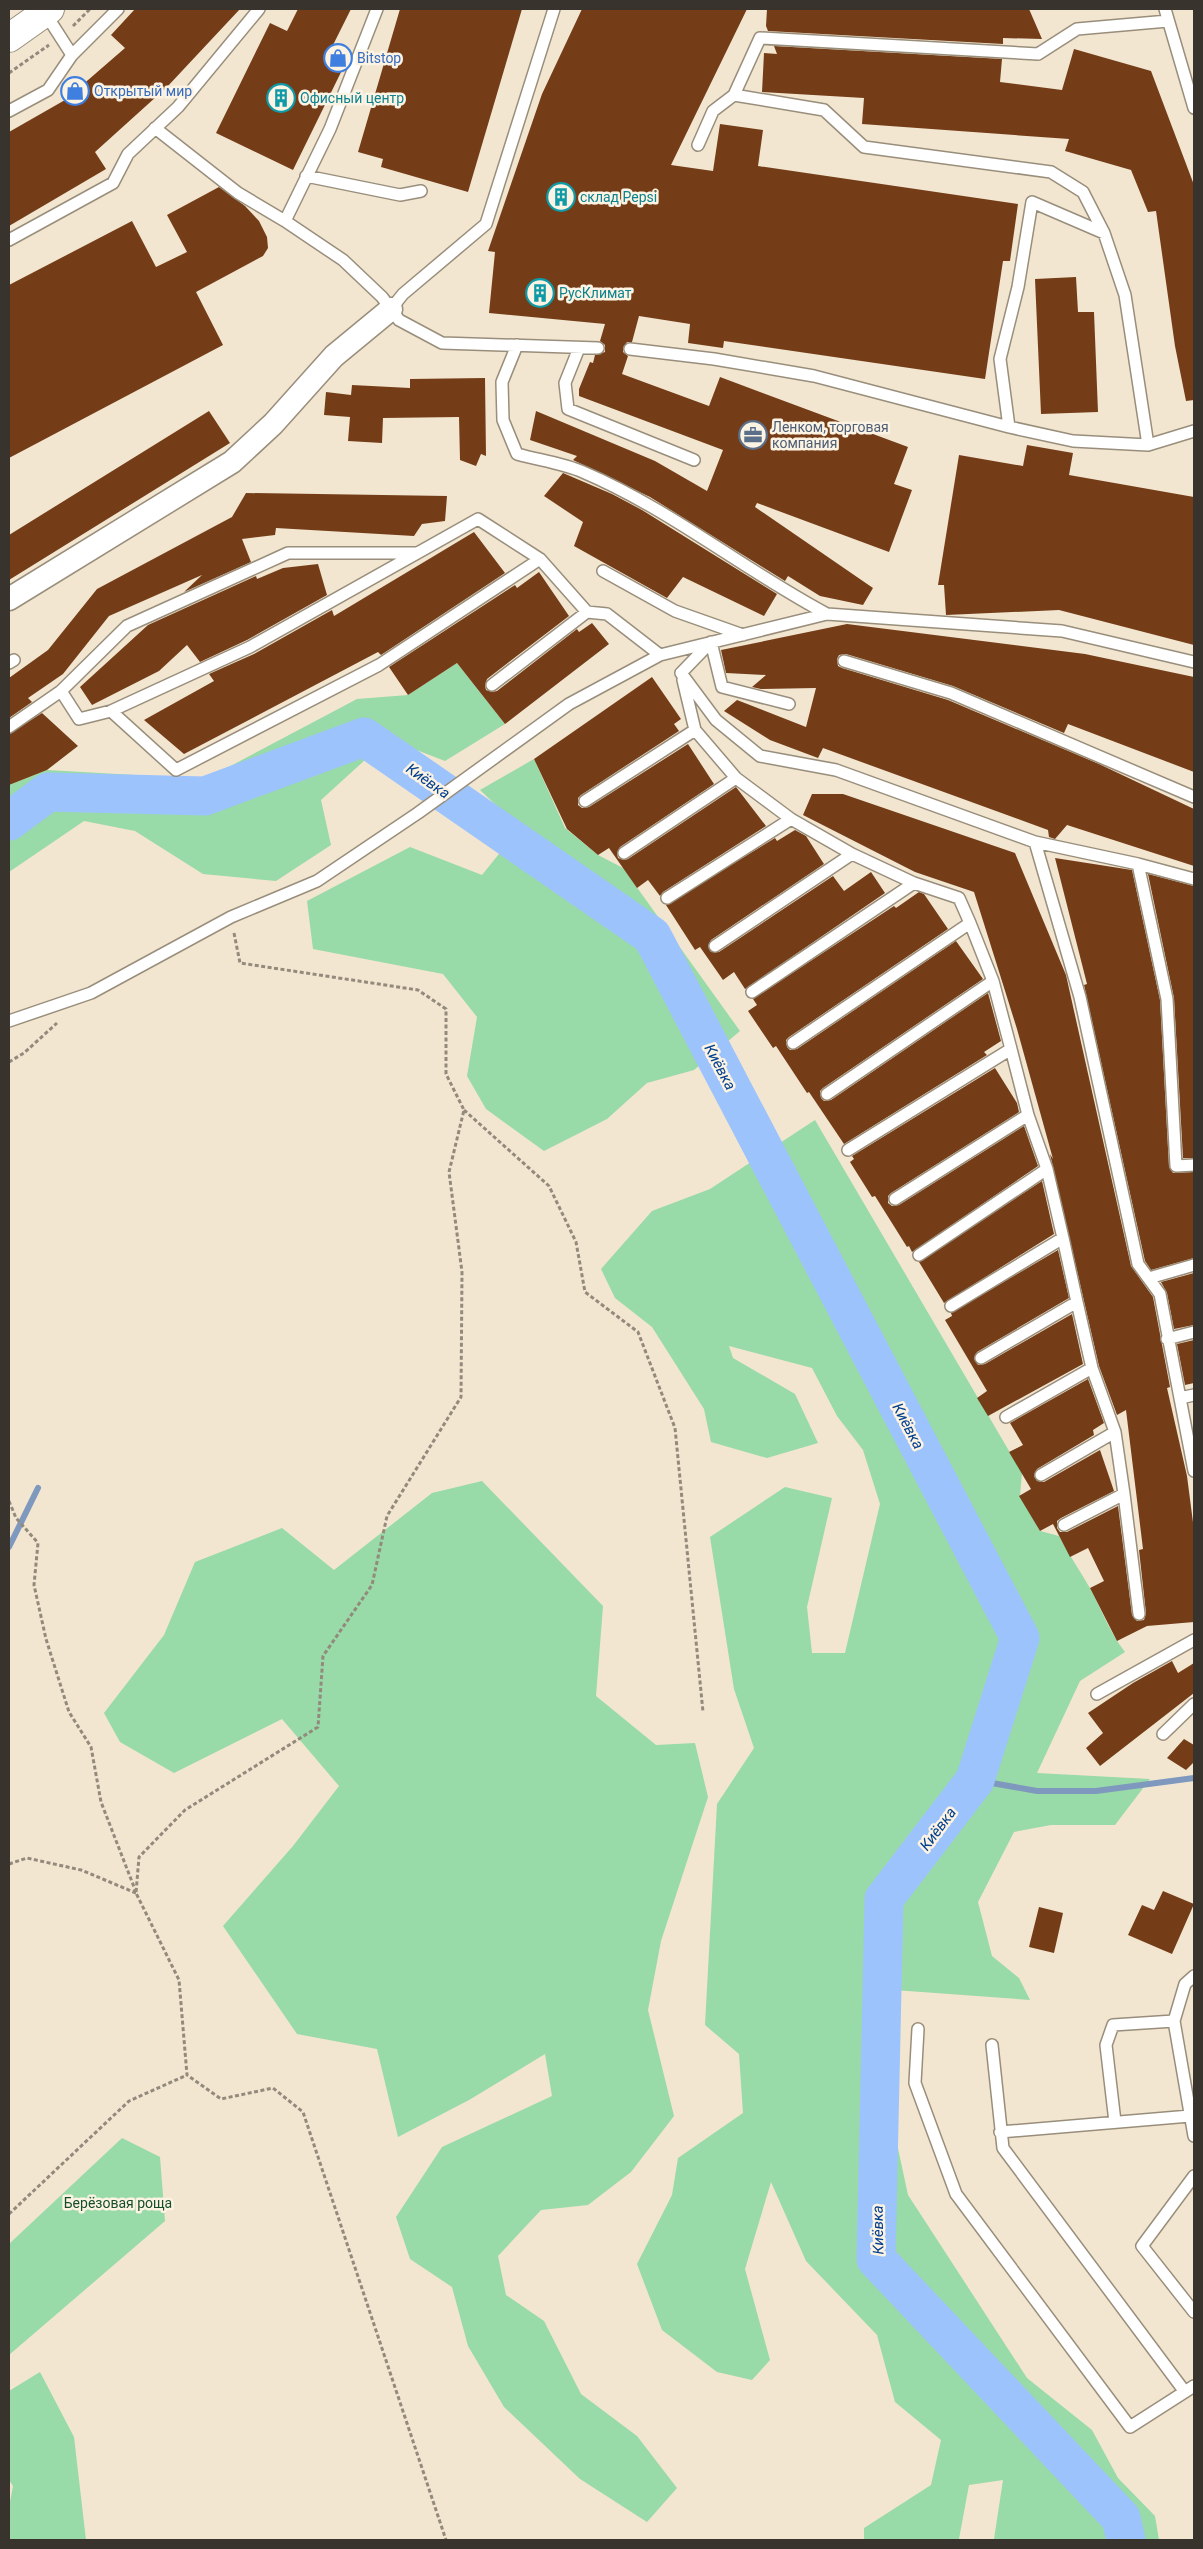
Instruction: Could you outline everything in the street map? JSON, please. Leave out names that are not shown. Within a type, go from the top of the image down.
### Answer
[{"type":"main road","points":[[9,38],[48,11]]},
{"type":"street","points":[[9,599],[232,462],[273,424],[334,356],[391,309]]},
{"type":"lane","points":[[9,111],[48,90],[72,55],[118,9]]},
{"type":"lane","points":[[9,240],[113,182],[128,154],[178,107],[260,9]]},
{"type":"lane","points":[[285,221],[330,129],[376,9]]},
{"type":"lane","points":[[391,309],[402,294],[486,224],[554,9]]},
{"type":"lane","points":[[1165,9],[1194,108]]},
{"type":"lane","points":[[48,11],[72,55]]},
{"type":"lane","points":[[698,145],[713,111],[734,95],[760,38],[1038,54],[1077,28],[1168,22]]},
{"type":"lane","points":[[734,95],[824,110],[864,147],[1051,172],[1083,192],[1104,233],[1124,296],[1148,445]]},
{"type":"lane","points":[[155,128],[238,193],[344,260],[382,297],[399,320],[442,343],[598,348]]},
{"type":"lane","points":[[306,176],[400,195],[421,191]]},
{"type":"lane","points":[[1008,427],[1000,359],[1018,287],[1032,202],[1104,233]]},
{"type":"lane","points":[[517,345],[502,382],[503,420],[517,454],[581,471],[655,507],[780,589],[827,614]]},
{"type":"lane","points":[[579,348],[565,383],[568,409],[694,460]]},
{"type":"lane","points":[[630,349],[714,359],[814,376],[1008,427],[1073,441],[1148,445],[1194,430]]},
{"type":"lane","points":[[61,691],[79,719],[111,711],[250,647],[478,519],[540,559],[587,612],[606,614],[660,655]]},
{"type":"lane","points":[[9,727],[61,691],[127,626],[288,553],[416,553]]},
{"type":"lane","points":[[111,711],[176,770],[379,665],[540,559]]},
{"type":"lane","points":[[603,571],[675,611],[743,635]]},
{"type":"lane","points":[[492,685],[587,612]]},
{"type":"lane","points":[[9,1021],[91,993],[231,917],[317,881],[418,813],[465,777],[569,704],[660,655],[827,614],[1062,631],[1194,662]]},
{"type":"lane","points":[[681,673],[711,642]]},
{"type":"lane","points":[[711,642],[722,687],[789,704]]},
{"type":"lane","points":[[844,661],[951,693],[1194,797]]},
{"type":"lane","points":[[681,673],[695,730],[736,778],[792,819],[852,854],[914,883],[959,898],[993,982],[1028,1115],[1047,1169],[1092,1368],[1115,1432],[1139,1614]]},
{"type":"lane","points":[[681,673],[716,720],[760,756],[836,770],[1035,842],[1138,864],[1194,879]]},
{"type":"lane","points":[[586,801],[695,730]]},
{"type":"lane","points":[[624,853],[736,778]]},
{"type":"lane","points":[[667,898],[792,819]]},
{"type":"lane","points":[[1035,842],[1080,997],[1138,1264],[1160,1294],[1167,1339],[1194,1471]]},
{"type":"lane","points":[[715,946],[852,854]]},
{"type":"lane","points":[[1138,864],[1167,999],[1176,1166],[1194,1165]]},
{"type":"lane","points":[[752,992],[914,883]]},
{"type":"lane","points":[[793,1043],[970,923]]},
{"type":"lane","points":[[826,1094],[993,982]]},
{"type":"lane","points":[[848,1150],[1012,1049]]},
{"type":"lane","points":[[895,1199],[1028,1115]]},
{"type":"lane","points":[[919,1255],[1047,1169]]},
{"type":"lane","points":[[951,1306],[1063,1238]]},
{"type":"lane","points":[[1149,1278],[1194,1265]]},
{"type":"lane","points":[[981,1358],[1077,1302]]},
{"type":"lane","points":[[1167,1339],[1194,1332]]},
{"type":"lane","points":[[1006,1417],[1092,1368]]},
{"type":"lane","points":[[1180,1398],[1194,1394]]},
{"type":"lane","points":[[1040,1474],[1115,1432]]},
{"type":"lane","points":[[1064,1525],[1124,1494]]},
{"type":"lane","points":[[1097,1694],[1194,1640]]},
{"type":"lane","points":[[1163,1734],[1194,1704]]},
{"type":"lane","points":[[1194,1976],[1185,1984],[1174,2021],[1194,2136]]},
{"type":"lane","points":[[1115,2122],[1106,2045],[1113,2025],[1174,2021]]},
{"type":"lane","points":[[918,2029],[915,2083],[956,2194],[1130,2427],[1190,2389],[1002,2148],[992,2045]]},
{"type":"lane","points":[[1000,2132],[1190,2116]]},
{"type":"lane","points":[[1194,2176],[1142,2246],[1194,2312]]},
{"type":"path","points":[[231,917],[240,963],[418,990],[446,1010],[446,1074],[464,1110],[549,1186],[576,1242],[585,1292],[638,1332],[674,1428],[703,1712]]},
{"type":"path","points":[[9,1062],[24,1052],[61,1019]]},
{"type":"path","points":[[136,1893],[139,1857],[184,1810],[318,1727],[323,1656],[372,1585],[387,1516],[461,1397],[462,1272],[449,1172],[464,1110]]},
{"type":"path","points":[[9,1501],[16,1518],[38,1544],[34,1584],[46,1640],[69,1712],[92,1747],[101,1802],[136,1893],[179,1980],[188,2076],[221,2099],[273,2088],[303,2112],[446,2540]]},
{"type":"path","points":[[9,1864],[27,1858],[81,1870],[136,1893]]},
{"type":"path","points":[[9,2214],[129,2101],[188,2076]]},
{"type":"green space","points":[[457,663],[505,724],[445,761],[388,739],[321,800],[331,845],[276,881],[203,874],[135,831],[84,821],[9,872],[9,785],[47,770],[206,779],[357,699],[408,695]]},
{"type":"green space","points":[[534,759],[565,828],[598,855],[623,868],[740,1031],[694,1070],[647,1083],[607,1119],[544,1151],[486,1109],[467,1076],[477,1017],[443,974],[313,949],[307,901],[410,847],[482,875],[520,828],[480,790]]},
{"type":"green space","points":[[815,1120],[1022,1473],[1020,1496],[1040,1531],[1059,1536],[1091,1590],[1106,1622],[1125,1652],[1080,1681],[1037,1773],[1150,1779],[1115,1825],[1051,1825],[1014,1832],[978,1902],[992,1956],[1019,1978],[1030,2000],[894,1990],[884,2083],[908,2195],[1027,2378],[1092,2430],[1118,2478],[1155,2516],[1159,2540],[992,2540],[994,2539],[1003,2480],[969,2485],[959,2539],[864,2540],[864,2528],[931,2485],[941,2440],[895,2402],[877,2335],[806,2261],[771,2182],[745,2269],[770,2360],[752,2380],[717,2372],[662,2330],[637,2264],[672,2195],[678,2158],[743,2113],[739,2054],[705,2025],[717,1804],[754,1748],[734,1689],[710,1537],[785,1487],[832,1498],[807,1607],[812,1653],[845,1653],[880,1504],[863,1450],[837,1416],[812,1368],[729,1346],[733,1358],[795,1394],[818,1443],[767,1458],[711,1442],[704,1409],[652,1327],[615,1298],[601,1269],[652,1211],[710,1189]]},
{"type":"green space","points":[[482,1481],[603,1606],[596,1696],[656,1745],[695,1743],[708,1797],[661,1941],[648,2010],[674,2116],[631,2172],[588,2205],[541,2210],[498,2256],[506,2295],[544,2321],[581,2394],[637,2436],[677,2488],[647,2522],[580,2479],[504,2407],[468,2346],[452,2287],[410,2259],[396,2217],[442,2147],[552,2096],[545,2054],[469,2100],[398,2137],[377,2049],[297,2034],[223,1926],[293,1846],[339,1786],[282,1719],[174,1773],[120,1742],[104,1713],[164,1635],[195,1562],[282,1528],[334,1570],[432,1493]]},
{"type":"green space","name":"Берёзовая роща","points":[[122,2138],[160,2157],[165,2221],[9,2355],[9,2244]]},
{"type":"green space","points":[[40,2372],[74,2437],[86,2540],[9,2540],[9,2507],[13,2486],[9,2480],[9,2391]]},
{"type":"building","points":[[135,9],[240,9],[167,87],[95,152],[106,169],[9,226],[9,132],[65,100],[125,48],[111,35]]},
{"type":"building","name":"Офисный центр","points":[[298,9],[351,9],[329,53],[346,62],[293,170],[216,133],[270,23],[287,31]]},
{"type":"building","points":[[400,9],[522,9],[468,192],[381,167],[383,159],[358,152]]},
{"type":"building","points":[[582,9],[747,9],[671,165],[713,171],[720,124],[763,130],[758,166],[1018,204],[1010,261],[1003,261],[985,379],[724,341],[723,348],[688,343],[690,324],[639,316],[632,342],[627,342],[623,348],[623,352],[628,356],[622,374],[709,406],[720,377],[908,447],[894,484],[912,490],[889,552],[757,503],[755,507],[873,588],[863,605],[820,596],[788,576],[785,581],[650,497],[573,460],[577,456],[530,440],[536,411],[655,461],[707,491],[723,450],[579,396],[579,389],[590,362],[593,363],[595,355],[605,352],[605,345],[600,341],[605,324],[489,313],[495,252],[488,251],[542,94]]},
{"type":"building","points":[[767,9],[1029,9],[1042,39],[1003,38],[1003,44],[768,31],[766,26]]},
{"type":"building","points":[[774,46],[1002,59],[1000,82],[1062,90],[1074,49],[1151,71],[1194,185],[1194,400],[1186,401],[1175,346],[1156,211],[1148,212],[1131,170],[1065,151],[1069,139],[862,124],[864,98],[762,92],[764,53],[777,54]]},
{"type":"building","points":[[219,187],[245,206],[259,221],[267,237],[268,248],[263,256],[196,292],[223,345],[9,458],[9,285],[132,221],[156,267],[187,252],[167,215]]},
{"type":"building","points":[[1076,277],[1078,312],[1094,312],[1098,412],[1041,414],[1035,279]]},
{"type":"building","points":[[485,378],[486,456],[481,454],[476,466],[460,460],[459,417],[383,418],[382,443],[348,441],[350,417],[324,415],[326,392],[351,395],[352,385],[410,388],[410,379]]},
{"type":"building","points":[[209,411],[230,443],[9,580],[9,535]]},
{"type":"building","points":[[1027,445],[1073,453],[1069,475],[1194,497],[1194,645],[1059,610],[946,615],[944,585],[938,585],[959,455],[1023,466]]},
{"type":"building","points":[[563,473],[612,494],[642,510],[777,594],[764,616],[683,577],[667,598],[574,546],[583,522],[544,496]]},
{"type":"building","points":[[246,493],[447,496],[445,521],[422,524],[414,536],[276,528],[275,535],[242,539],[251,562],[184,592],[202,575],[109,616],[63,674],[28,698],[32,702],[9,718],[9,678],[48,650],[97,589],[232,517]]},
{"type":"building","points":[[474,532],[505,573],[381,655],[378,652],[184,754],[144,720],[214,681],[209,674],[254,654],[332,610],[334,616]]},
{"type":"building","points":[[318,564],[327,595],[247,640],[200,662],[187,645],[159,671],[92,705],[80,687],[148,625],[256,576],[257,579],[283,568]]},
{"type":"building","points":[[539,572],[569,616],[487,679],[486,690],[497,691],[577,629],[579,632],[592,623],[609,644],[505,724],[457,663],[408,695],[389,667],[515,585],[517,588]]},
{"type":"building","points":[[847,624],[1085,654],[1194,677],[1194,772],[1068,724],[1064,733],[953,686],[846,654],[839,655],[837,659],[838,666],[842,668],[948,700],[1099,764],[1194,809],[1194,866],[1067,825],[1055,839],[1049,837],[1048,830],[823,748],[818,758],[770,740],[724,711],[737,700],[806,727],[816,688],[761,689],[752,687],[766,675],[726,673],[721,650]]},
{"type":"building","points":[[652,677],[681,719],[674,724],[679,731],[581,795],[578,798],[578,805],[582,808],[589,807],[688,744],[714,784],[620,847],[617,853],[618,858],[628,859],[736,787],[766,826],[663,892],[660,896],[648,880],[637,888],[609,848],[598,855],[567,829],[534,759]]},
{"type":"building","points":[[42,713],[78,746],[47,770],[9,785],[9,734]]},
{"type":"building","points":[[812,794],[843,794],[1015,853],[1066,975],[1131,1266],[1153,1297],[1170,1387],[1167,1388],[1187,1476],[1194,1530],[1194,1622],[1147,1626],[1117,1641],[1090,1588],[1104,1581],[1088,1548],[1070,1557],[1053,1524],[1040,1531],[1019,1496],[1031,1489],[1009,1452],[1023,1445],[1010,1423],[1088,1379],[1104,1423],[1093,1430],[1094,1435],[1037,1469],[1034,1476],[1037,1481],[1044,1482],[1100,1450],[1114,1491],[1061,1518],[1057,1521],[1057,1528],[1060,1532],[1067,1532],[1118,1506],[1132,1615],[1137,1621],[1144,1620],[1146,1613],[1139,1550],[1143,1549],[1126,1410],[1117,1415],[1099,1366],[1050,1154],[1053,1159],[1017,1029],[974,892],[915,872],[803,815]]},
{"type":"building","points":[[795,830],[806,836],[824,864],[711,940],[708,946],[711,952],[719,952],[833,876],[844,891],[871,872],[885,893],[745,989],[734,972],[723,980],[700,947],[695,950],[666,905],[775,838],[777,841]]},
{"type":"building","points":[[1055,858],[1132,870],[1160,1000],[1169,1167],[1173,1173],[1194,1172],[1194,1258],[1151,1270],[1145,1261],[1084,985],[1087,984]]},
{"type":"building","points":[[1148,874],[1194,886],[1194,1158],[1183,1158],[1174,998]]},
{"type":"building","points":[[919,892],[924,894],[948,929],[789,1037],[786,1040],[787,1047],[790,1050],[797,1049],[956,941],[983,979],[823,1088],[820,1091],[821,1098],[824,1101],[831,1100],[988,993],[1001,1041],[984,1052],[987,1055],[844,1144],[776,1046],[773,1048],[748,1011],[757,1005],[753,999],[894,906],[896,908]]},
{"type":"building","points":[[995,1068],[1017,1103],[1019,1112],[891,1193],[888,1196],[888,1203],[892,1206],[899,1205],[1024,1126],[1038,1166],[912,1252],[875,1196],[872,1197],[850,1162],[854,1159],[852,1156]]},
{"type":"building","points":[[1042,1181],[1054,1234],[944,1303],[919,1262]]},
{"type":"building","points":[[1058,1250],[1069,1298],[977,1352],[974,1359],[978,1365],[985,1364],[1072,1314],[1083,1364],[988,1416],[977,1398],[987,1391],[945,1320],[952,1316],[951,1313]]},
{"type":"building","points":[[1194,1273],[1194,1325],[1174,1329],[1167,1293],[1161,1282]]},
{"type":"building","points":[[1194,1340],[1194,1383],[1185,1385],[1177,1344]]},
{"type":"building","points":[[1172,1661],[1178,1673],[1194,1663],[1194,1693],[1100,1766],[1086,1748],[1103,1733],[1088,1713],[1133,1683]]},
{"type":"building","points":[[1184,1739],[1194,1745],[1194,1762],[1186,1770],[1167,1758]]},
{"type":"building","points":[[1163,1891],[1194,1904],[1172,1954],[1128,1935],[1142,1905],[1154,1910]]},
{"type":"building","points":[[1039,1907],[1063,1913],[1054,1953],[1029,1947]]},
{"type":"waterway","name":"Киёвка","points":[[9,821],[48,792],[205,796],[364,737],[652,936],[1020,1638],[975,1780],[884,1899],[876,2259],[1121,2518],[1126,2540]]},
{"type":"waterway","points":[[9,1547],[38,1488]]},
{"type":"waterway","points":[[975,1780],[1037,1791],[1096,1791],[1194,1778]]},
{"type":"place","name":"Bitstop","points":[[338,58]]},
{"type":"place","name":"Открытый мир","points":[[75,91]]},
{"type":"place","name":"Офисный центр","points":[[281,98]]},
{"type":"place","name":"склад Pepsi","points":[[561,197]]},
{"type":"place","name":"РусКлимат","points":[[540,293]]},
{"type":"place","name":"Ленком, торговая компания","points":[[753,435]]}]
